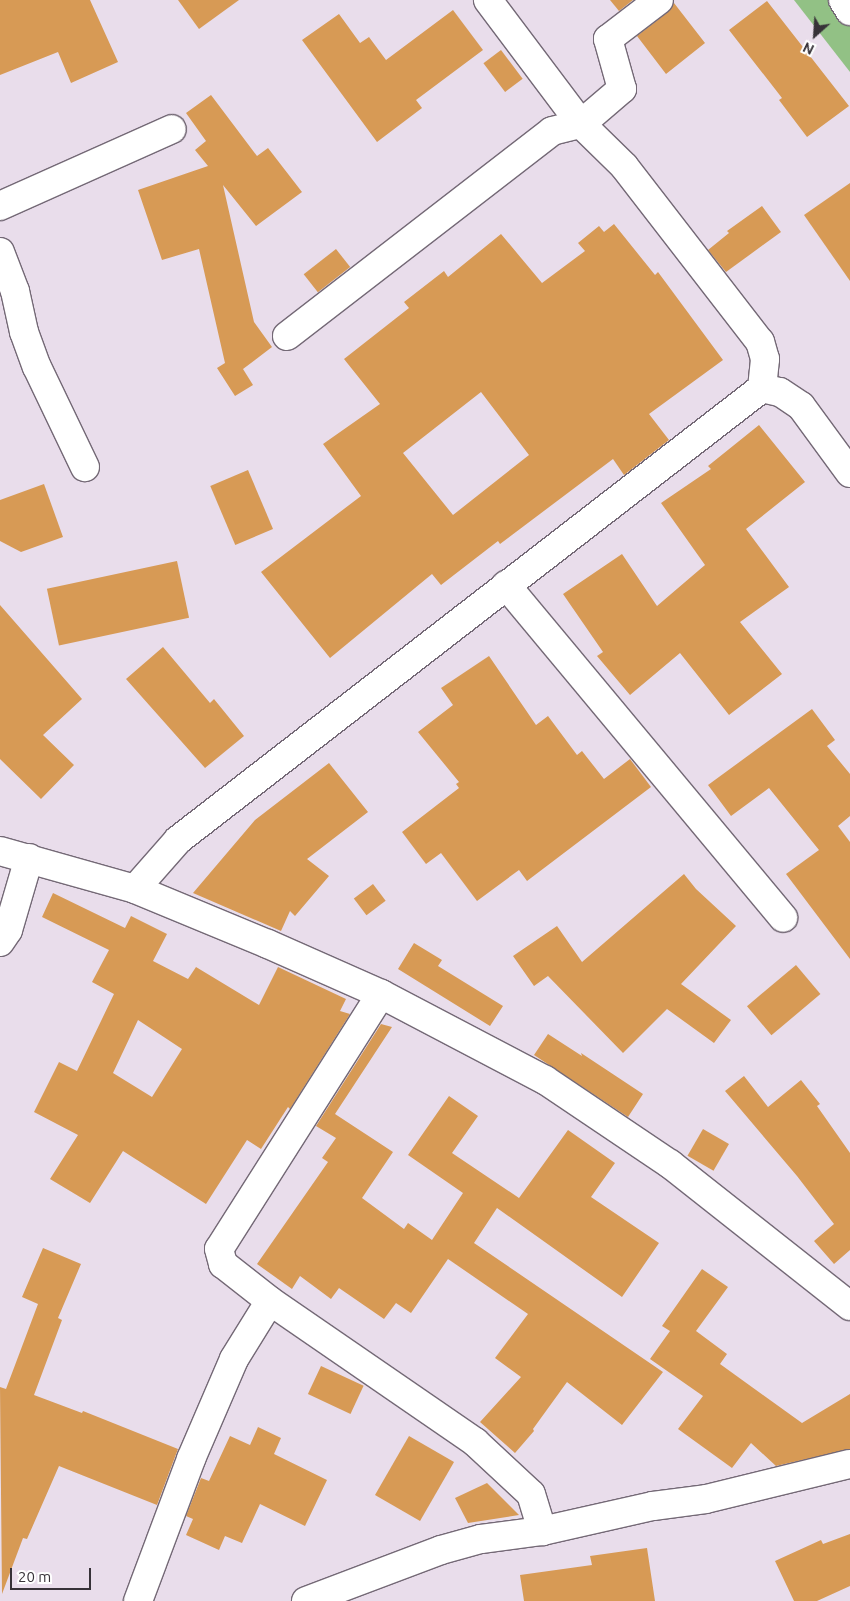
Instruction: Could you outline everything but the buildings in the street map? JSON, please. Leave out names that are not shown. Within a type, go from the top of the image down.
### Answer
[{"type":"street","points":[[135,889],[178,840],[762,388],[765,359],[760,342],[624,166],[581,124],[488,0]]},
{"type":"street","points":[[287,336],[552,131],[581,124],[622,88],[608,39],[659,0]]},
{"type":"street","points":[[843,0],[850,11]]},
{"type":"street","points":[[0,206],[172,129]]},
{"type":"street","points":[[0,252],[15,290],[24,332],[37,367],[85,467]]},
{"type":"street","points":[[762,388],[780,392],[800,406],[850,473]]},
{"type":"street","points":[[506,585],[783,918]]},
{"type":"street","points":[[0,850],[135,889],[268,944],[381,994],[546,1080],[670,1164],[850,1306]]},
{"type":"street","points":[[0,942],[8,930],[29,858]]},
{"type":"street","points":[[381,994],[219,1249],[223,1264],[270,1301],[474,1442],[531,1494],[542,1531]]},
{"type":"street","points":[[138,1601],[191,1459],[234,1359],[270,1301]]},
{"type":"street","points":[[306,1601],[441,1550],[481,1539],[542,1531],[653,1506],[706,1499],[850,1464]]},
{"type":"green space","points":[[794,0],[850,0],[850,72]]}]
